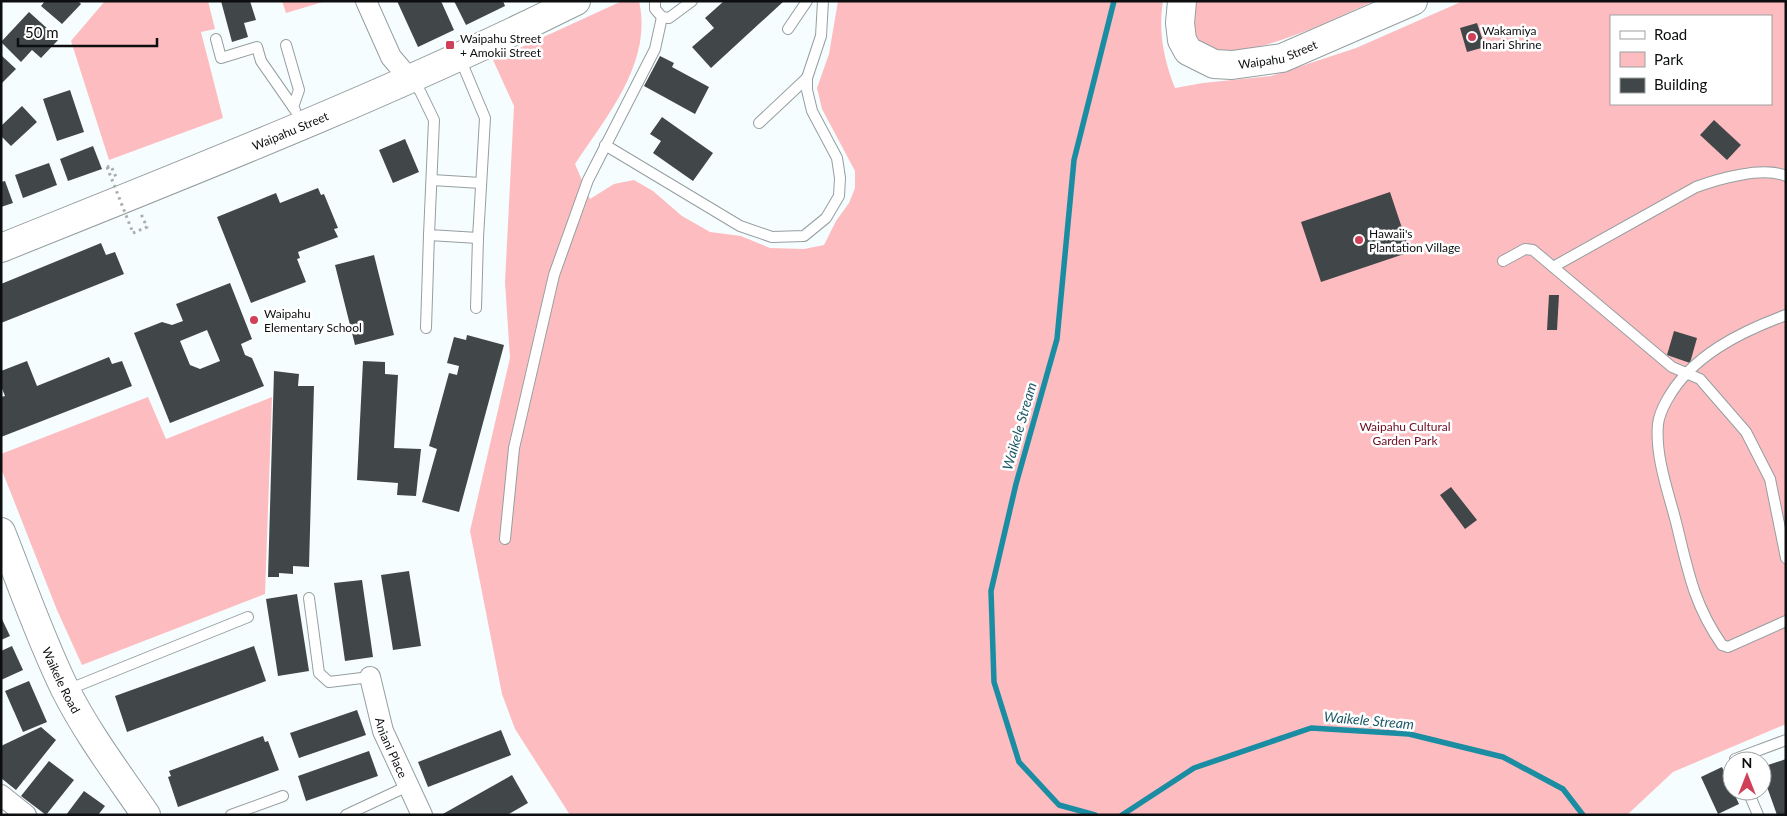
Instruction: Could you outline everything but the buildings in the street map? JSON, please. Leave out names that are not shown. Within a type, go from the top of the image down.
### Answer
[{"type":"street","points":[[366,1],[390,57],[409,78]]},
{"type":"street","name":"Waipahu Street","points":[[1,248],[300,116],[409,78],[576,1]]},
{"type":"street","name":"Waipahu Street","points":[[1182,1],[1180,23],[1182,40],[1188,51],[1214,64],[1232,65],[1282,58],[1413,1]]},
{"type":"street","name":"Waikele Road","points":[[1,532],[9,575],[66,690],[86,726],[146,815]]},
{"type":"street","name":"Aniani Place","points":[[370,677],[383,731],[422,815]]},
{"type":"street","points":[[1,795],[26,815]]},
{"type":"lane","points":[[655,1],[655,9],[662,17],[669,18],[692,1]]},
{"type":"lane","points":[[788,29],[807,1]]},
{"type":"lane","points":[[605,145],[740,226],[772,237],[804,236],[826,218],[839,196],[840,178],[837,158],[812,111],[807,90],[807,78],[821,36],[823,1]]},
{"type":"lane","points":[[505,538],[514,448],[554,275],[588,180],[655,49],[662,17]]},
{"type":"lane","points":[[216,39],[222,58],[257,48],[261,61],[300,116]]},
{"type":"lane","points":[[286,45],[299,90],[300,116]]},
{"type":"lane","points":[[459,56],[485,118],[476,308]]},
{"type":"lane","points":[[409,78],[420,91],[434,120],[426,328]]},
{"type":"lane","points":[[759,123],[807,78]]},
{"type":"lane","points":[[1553,267],[1696,187],[1716,179],[1760,173],[1786,176]]},
{"type":"lane","points":[[432,180],[481,183]]},
{"type":"lane","points":[[429,235],[478,238]]},
{"type":"lane","points":[[1503,261],[1525,249],[1533,250],[1672,367],[1684,374],[1700,379],[1746,432],[1758,451],[1770,479],[1786,558]]},
{"type":"lane","points":[[1786,316],[1749,331],[1703,356],[1684,374],[1662,409],[1658,424],[1659,452],[1694,594],[1722,645],[1728,647],[1786,621]]},
{"type":"lane","points":[[309,598],[319,672],[329,682],[370,677]]},
{"type":"lane","points":[[66,690],[248,617]]},
{"type":"lane","points":[[1756,751],[1786,740]]},
{"type":"lane","points":[[346,815],[408,786]]},
{"type":"lane","points":[[231,815],[283,796]]},
{"type":"lane","points":[[1752,801],[1758,815]]},
{"type":"path","points":[[107,167],[133,233],[147,227]]},
{"type":"green space","points":[[105,1],[208,1],[215,29],[201,32],[223,118],[109,160],[71,41]]},
{"type":"green space","points":[[282,1],[326,1],[286,13]]},
{"type":"green space","name":"Waipahu Cultural Garden Park","points":[[622,1],[639,1],[642,24],[639,45],[633,67],[624,87],[575,164],[590,199],[614,184],[634,180],[653,191],[682,216],[710,232],[741,236],[770,248],[804,249],[824,245],[836,221],[849,203],[855,188],[855,171],[822,109],[817,88],[829,54],[838,1],[1163,1],[1161,24],[1163,46],[1175,88],[1271,76],[1356,48],[1463,1],[1786,1],[1786,724],[1673,772],[1627,815],[570,815],[515,729],[502,694],[470,531],[510,358],[505,282],[514,106],[493,60]]},
{"type":"green space","points":[[1194,1],[1374,1],[1286,38],[1235,51],[1215,50],[1201,42],[1194,28]]},
{"type":"green space","points":[[148,397],[166,439],[272,397],[265,594],[82,665],[57,610],[1,468],[1,454]]},
{"type":"waterway","name":"Waikele Stream","points":[[1095,815],[1059,805],[1019,762],[994,682],[991,591],[1016,484],[1057,339],[1074,160],[1114,1]]},
{"type":"waterway","name":"Waikele Stream","points":[[1122,815],[1194,768],[1311,728],[1409,734],[1503,757],[1563,789],[1583,815]]},
{"type":"place","name":"Wakamiya Inari Shrine","points":[[1472,37]]},
{"type":"place","name":"Waipahu Street + Amokii Street","points":[[450,45]]},
{"type":"place","name":"Hawaii's Plantation Village","points":[[1359,240]]},
{"type":"place","name":"Waipahu Elementary School","points":[[254,320]]}]
